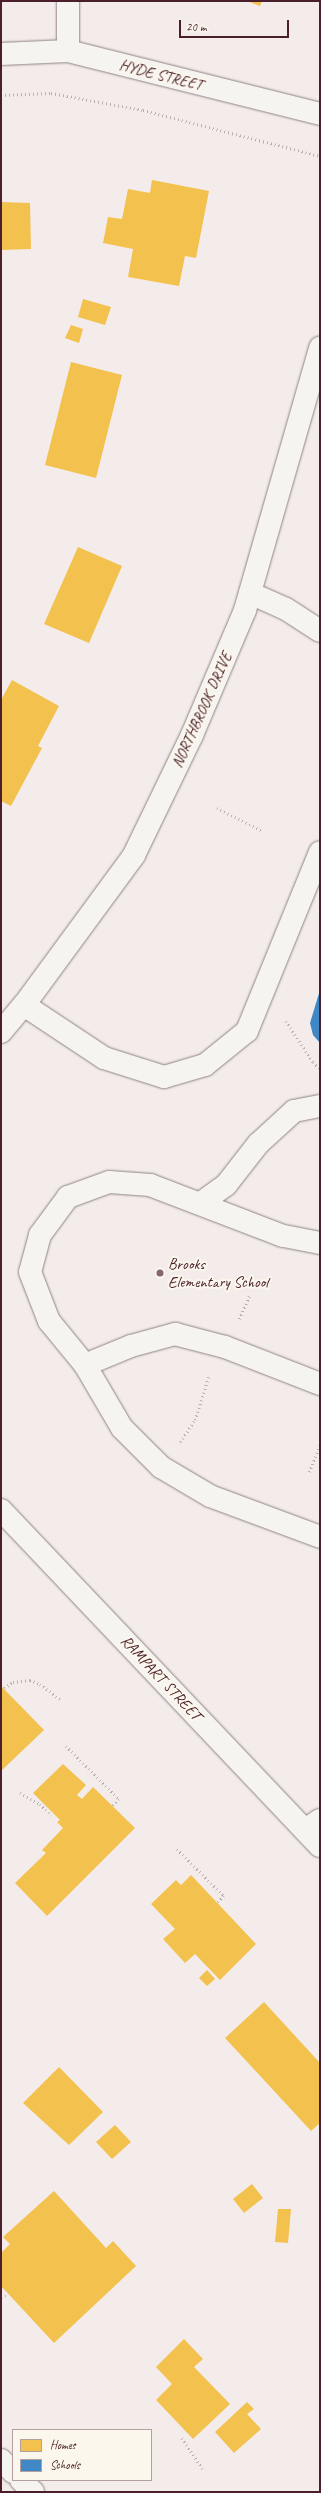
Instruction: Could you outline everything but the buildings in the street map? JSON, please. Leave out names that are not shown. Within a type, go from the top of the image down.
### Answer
[{"type":"street","points":[[68,1],[68,52]]},
{"type":"street","name":"HYDE STREET","points":[[1,54],[68,52],[320,114]]},
{"type":"street","name":"NORTHBROOK DRIVE","points":[[1,1032],[24,1005],[134,855],[192,735],[250,593],[320,348]]},
{"type":"street","points":[[250,593],[286,609],[320,631]]},
{"type":"street","points":[[24,1005],[104,1058],[164,1077],[205,1065],[248,1031],[320,852]]},
{"type":"street","points":[[201,1204],[226,1185],[258,1144],[294,1111],[320,1106]]},
{"type":"street","points":[[320,1244],[283,1236],[150,1186],[110,1182],[68,1198],[40,1235],[30,1272],[49,1321],[85,1365],[122,1428],[161,1467],[210,1496],[320,1537]]},
{"type":"street","points":[[85,1365],[131,1346],[175,1334],[225,1347],[320,1384]]},
{"type":"street","name":"RAMPART STREET","points":[[1,1510],[313,1825],[320,1846]]},
{"type":"street","points":[[1,2460],[12,2471]]},
{"type":"street","points":[[22,2481],[33,2492]]},
{"type":"path","points":[[1,95],[51,94],[144,110],[320,156]]},
{"type":"path","points":[[217,808],[263,831]]},
{"type":"path","points":[[286,1021],[313,1062],[320,1069]]},
{"type":"path","points":[[238,1323],[250,1294]]},
{"type":"path","points":[[176,1447],[195,1420],[209,1375]]},
{"type":"path","points":[[309,1472],[320,1445]]},
{"type":"path","points":[[4,1688],[13,1682],[30,1680],[40,1684],[60,1699]]},
{"type":"path","points":[[66,1746],[119,1799],[113,1806]]},
{"type":"path","points":[[20,1793],[40,1804],[51,1815]]},
{"type":"path","points":[[177,1849],[224,1896],[217,1903]]},
{"type":"path","points":[[1,2297],[6,2295]]},
{"type":"path","points":[[182,2438],[203,2469]]},
{"type":"place","name":"Brooks Elementary School","points":[[160,1273]]}]
